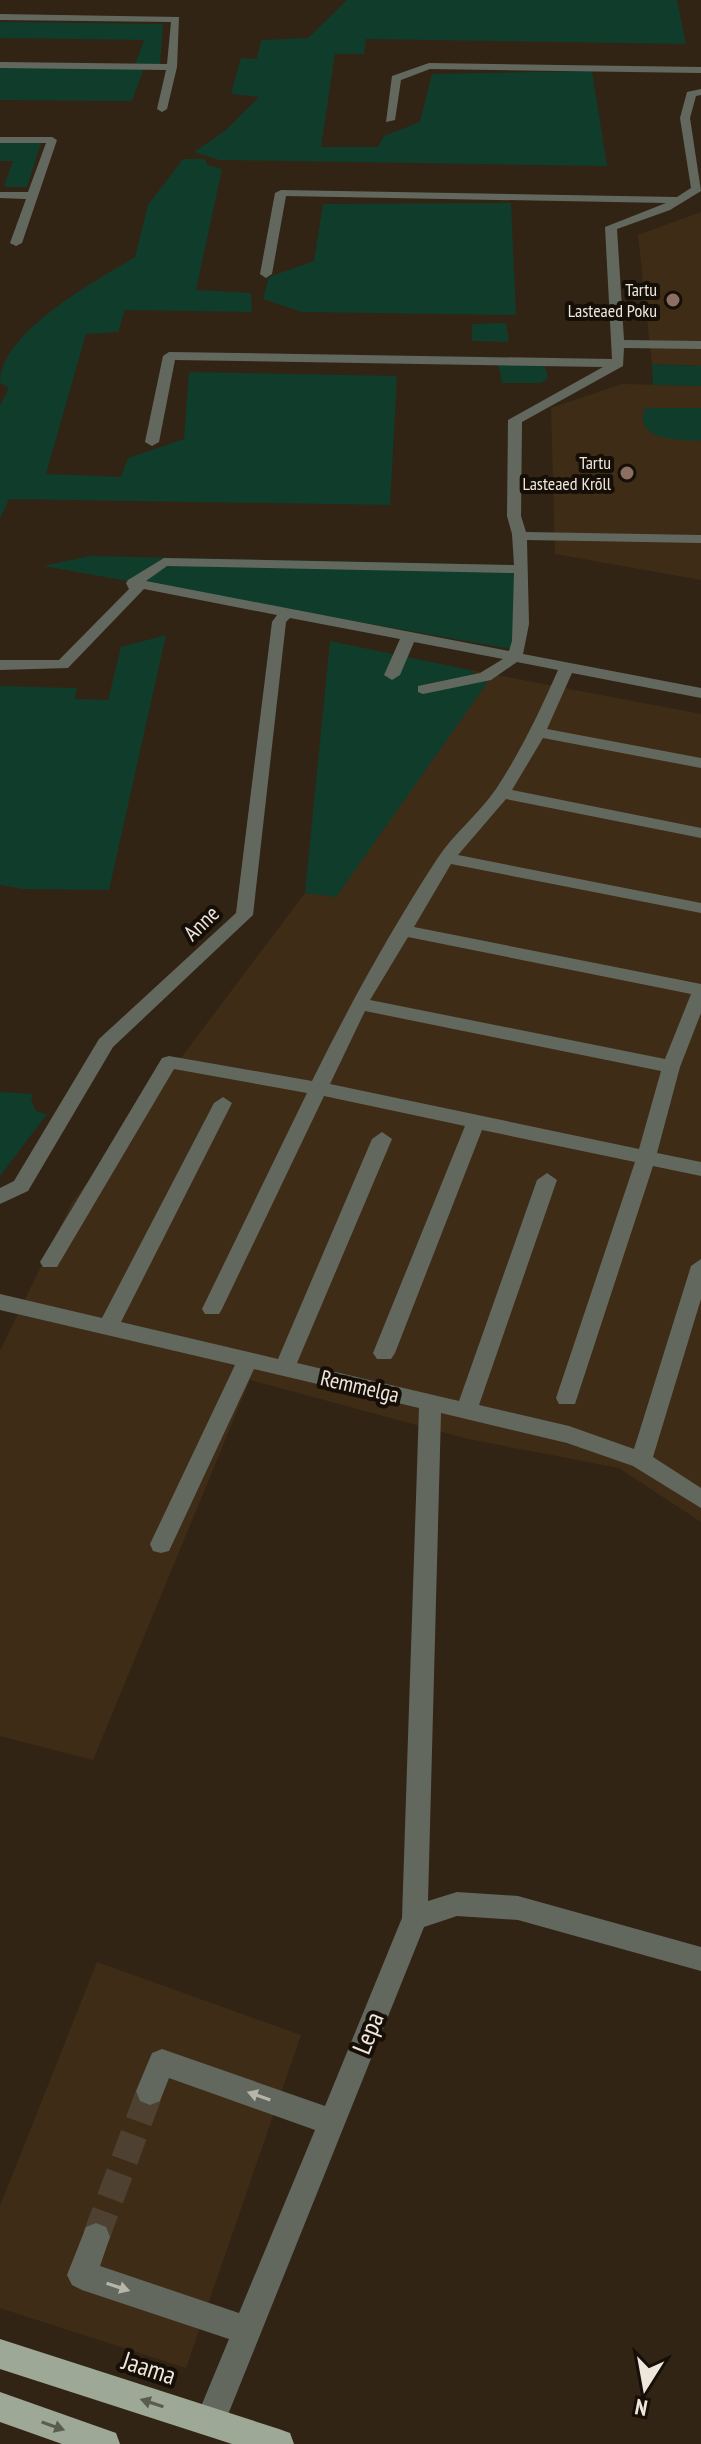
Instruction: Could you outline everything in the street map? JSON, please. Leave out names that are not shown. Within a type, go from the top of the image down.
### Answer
[{"type":"main road","name":"Jaama","points":[[0,2354],[279,2444]]},
{"type":"main road","points":[[0,2407],[105,2444]]},
{"type":"street","points":[[0,17],[176,19],[172,67],[162,109]]},
{"type":"street","points":[[0,65],[172,67]]},
{"type":"street","points":[[390,120],[396,78],[429,66],[701,70]]},
{"type":"street","points":[[619,363],[611,227],[683,201],[697,189],[685,118],[691,94],[701,92]]},
{"type":"street","points":[[0,140],[52,140],[16,243]]},
{"type":"street","points":[[266,274],[281,193],[683,201]]},
{"type":"street","points":[[0,195],[33,196]]},
{"type":"street","points":[[618,344],[701,345]]},
{"type":"street","points":[[152,442],[169,356],[619,363]]},
{"type":"street","points":[[423,689],[492,674],[514,657],[520,628],[521,569],[520,536],[514,516],[515,420],[619,363]]},
{"type":"street","points":[[520,536],[701,539]]},
{"type":"street","points":[[133,583],[164,562],[521,569]]},
{"type":"street","points":[[133,583],[701,693]]},
{"type":"street","points":[[0,665],[63,665],[137,590],[133,583]]},
{"type":"street","name":"Anne","points":[[0,1197],[21,1186],[106,1043],[244,915],[279,622],[286,613]]},
{"type":"street","points":[[392,675],[409,637]]},
{"type":"street","points":[[212,1309],[359,1004],[446,858],[502,793],[538,732],[567,667]]},
{"type":"street","points":[[538,732],[701,763]]},
{"type":"street","points":[[502,793],[701,833]]},
{"type":"street","points":[[446,858],[701,908]]},
{"type":"street","points":[[402,930],[701,990],[671,1067],[646,1158],[567,1398]]},
{"type":"street","points":[[359,1004],[671,1067]]},
{"type":"street","points":[[50,1262],[169,1062],[316,1088],[701,1169]]},
{"type":"street","points":[[108,1327],[223,1103]]},
{"type":"street","points":[[384,1353],[476,1121]]},
{"type":"street","points":[[284,1369],[382,1139]]},
{"type":"street","points":[[466,1411],[547,1180]]},
{"type":"street","points":[[641,1460],[701,1266]]},
{"type":"street","name":"Remmelga","points":[[4,1303],[569,1435],[641,1460],[701,1499]]},
{"type":"street","points":[[161,1544],[248,1360]]},
{"type":"street","points":[[430,1403],[415,1918],[457,1904],[518,1908],[701,1959]]},
{"type":"street","name":"Lepa","points":[[210,2421],[415,1918]]},
{"type":"street","points":[[150,2091],[162,2062],[332,2122]]},
{"type":"street","points":[[96,2237],[82,2275],[247,2330]]},
{"type":"shaded area","name":"Tartu Lasteaed Poku","points":[[701,212],[701,366],[652,364],[638,235]]},
{"type":"shaded area","name":"Tartu Lasteaed Krõll","points":[[622,384],[701,386],[701,580],[555,554],[551,408]]},
{"type":"shaded area","points":[[470,670],[701,714],[701,1522],[619,1468],[468,1439],[250,1380],[93,1760],[0,1736],[0,1351],[71,1204],[305,893],[336,896],[486,682]]},
{"type":"shaded area","points":[[97,1962],[301,2035],[186,2368],[0,2308],[0,2206]]},
{"type":"green space","points":[[347,0],[677,0],[686,44],[366,39],[364,54],[335,54],[321,147],[378,147],[384,136],[420,122],[432,74],[592,71],[607,166],[219,160],[194,152],[225,131],[259,97],[231,94],[241,58],[257,59],[261,40],[308,38]]},
{"type":"green space","points":[[0,22],[163,24],[160,65],[145,65],[132,101],[0,100],[0,63],[135,65],[144,40],[0,38]]},
{"type":"green space","points":[[0,143],[41,143],[27,187],[4,187],[13,161],[0,161]]},
{"type":"green space","points":[[183,159],[205,159],[207,165],[222,169],[196,290],[251,293],[252,312],[125,310],[118,332],[86,334],[46,474],[121,477],[128,458],[184,439],[189,372],[397,376],[390,505],[9,499],[0,519],[0,406],[9,388],[0,383],[4,364],[32,327],[75,294],[135,257],[148,205]]},
{"type":"green space","points":[[511,203],[516,315],[302,312],[263,299],[269,277],[314,261],[323,204]]},
{"type":"green space","points":[[506,323],[509,342],[472,341],[472,324]]},
{"type":"green space","points":[[498,364],[545,366],[548,378],[541,383],[502,383]]},
{"type":"green space","points":[[652,364],[701,366],[701,386],[653,385]]},
{"type":"green space","points":[[645,408],[701,408],[701,441],[671,439],[651,433],[643,419]]},
{"type":"green space","points":[[89,556],[520,565],[523,651],[43,566]]},
{"type":"green space","points":[[166,635],[109,890],[23,889],[0,885],[0,686],[77,688],[75,699],[108,700],[121,647]]},
{"type":"green space","points":[[330,641],[470,670],[487,683],[336,897],[305,893]]},
{"type":"green space","points":[[0,1092],[33,1094],[31,1101],[36,1111],[47,1114],[0,1176]]},
{"type":"tunnel","points":[[96,2237],[150,2091]]},
{"type":"place","name":"Tartu Lasteaed Poku","points":[[673,300]]},
{"type":"place","name":"Tartu Lasteaed Krõll","points":[[627,473]]}]
